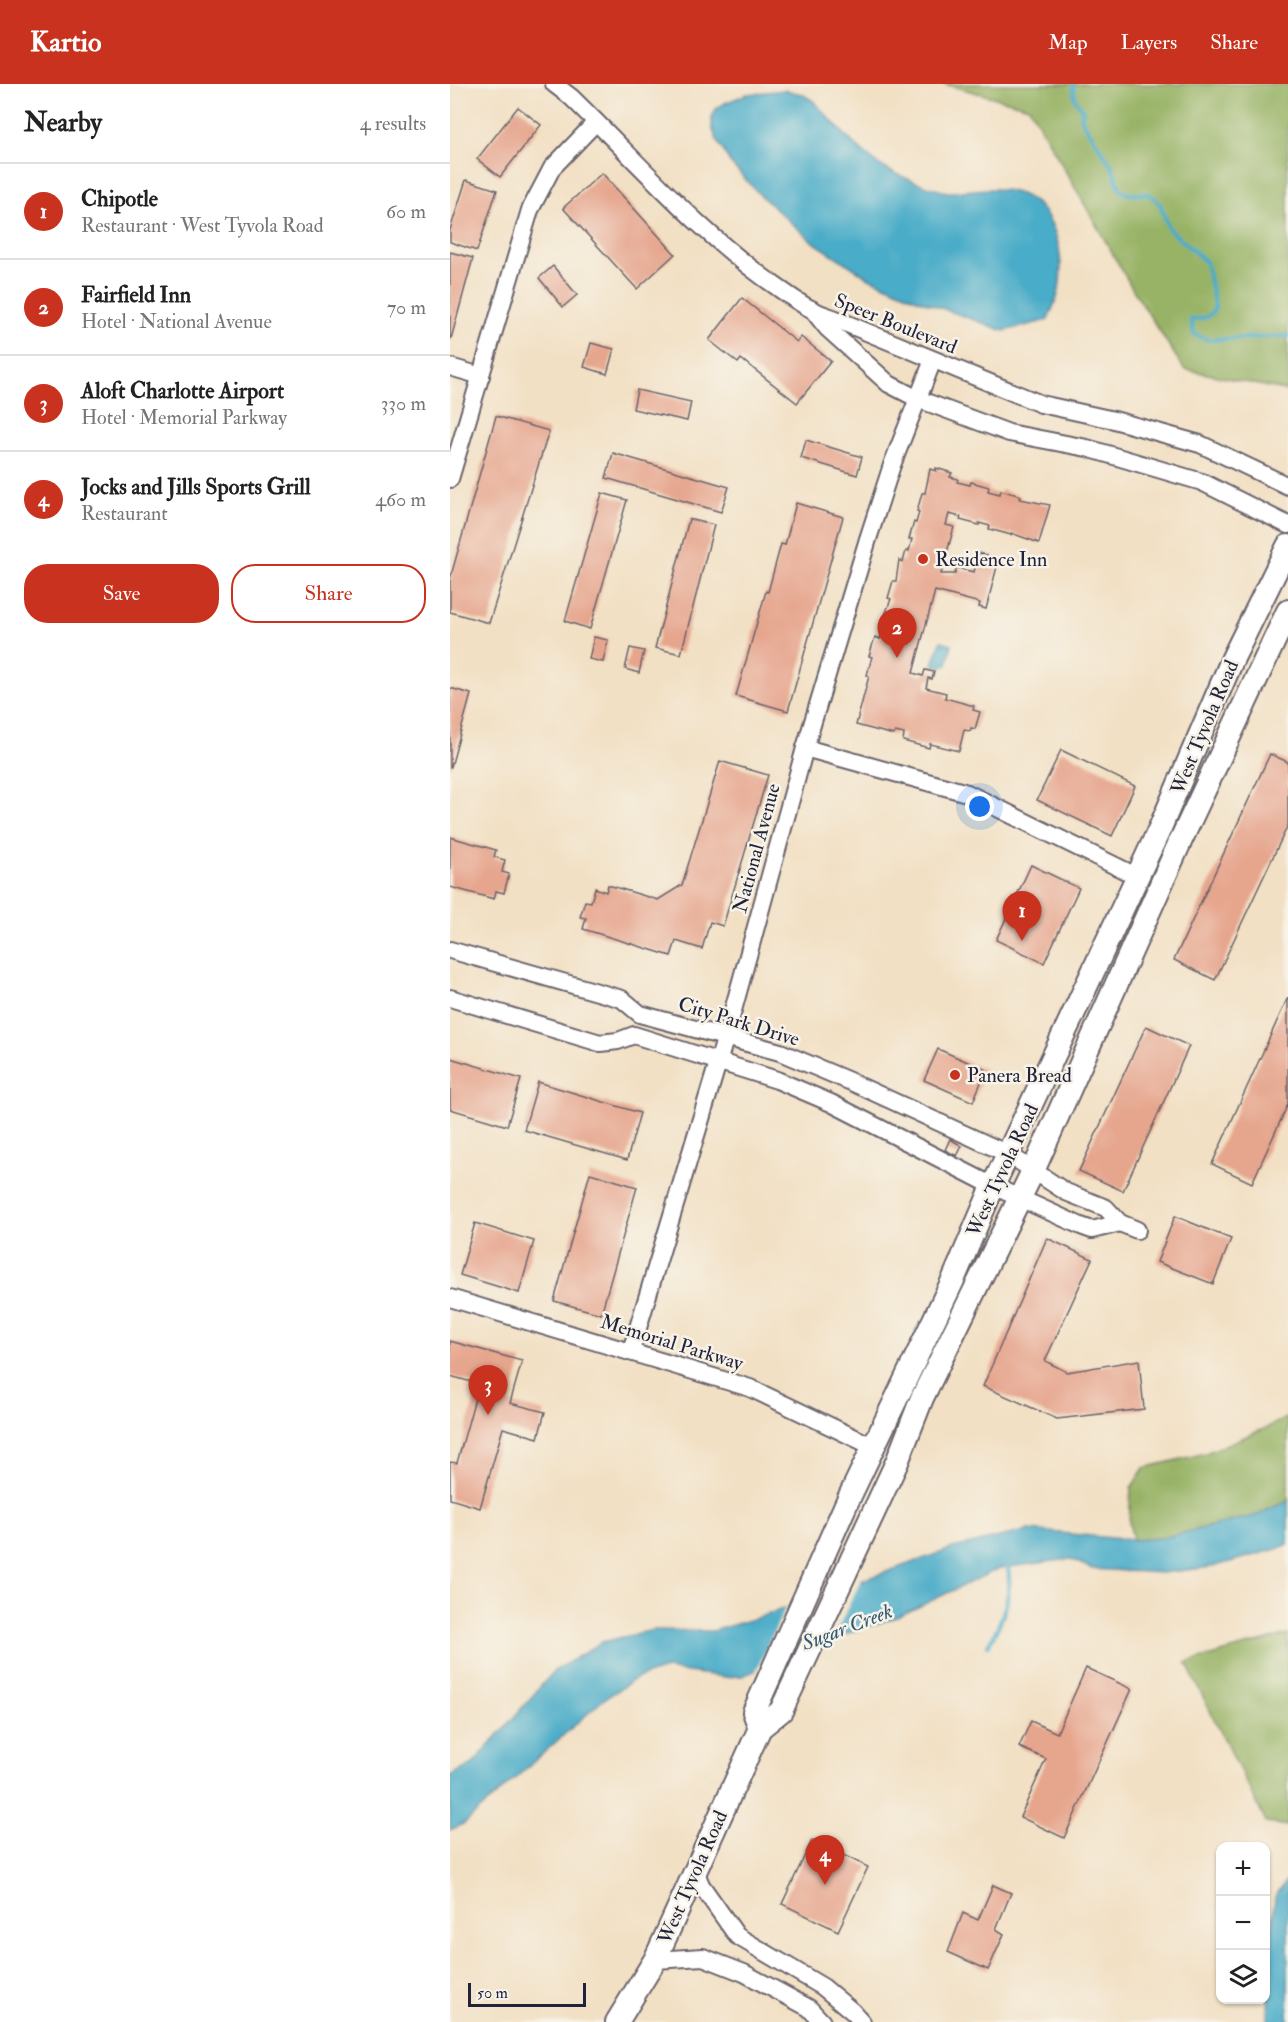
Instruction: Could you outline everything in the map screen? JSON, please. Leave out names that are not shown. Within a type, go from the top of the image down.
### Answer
[{"type":"main road","name":"West Tyvola Road","points":[[617,2022],[655,1960],[695,1870],[826,1552],[954,1278],[993,1186],[1138,877],[1233,658],[1288,546]]},
{"type":"main road","name":"West Tyvola Road","points":[[757,1720],[781,1711],[786,1701],[897,1462],[922,1398],[1033,1171],[1180,842],[1288,611]]},
{"type":"street","name":"Speer Boulevard","points":[[554,84],[571,97],[702,226],[748,267],[814,313],[833,318],[1041,404],[1114,420],[1200,444],[1288,486]]},
{"type":"street","points":[[450,479],[530,210],[552,168],[596,122]]},
{"type":"street","points":[[814,313],[890,384],[918,399],[1009,433],[1087,448],[1195,480],[1288,525]]},
{"type":"street","name":"National Avenue","points":[[631,1351],[726,1036],[805,748],[891,465],[933,360]]},
{"type":"street","points":[[450,367],[481,376]]},
{"type":"street","points":[[805,748],[967,793],[1138,877]]},
{"type":"street","name":"City Park Drive","points":[[450,950],[622,999],[640,1014],[780,1052],[1008,1154],[1066,1192],[1106,1208],[1120,1222],[1137,1230]]},
{"type":"street","points":[[450,998],[600,1043],[618,1041],[634,1035],[777,1080],[831,1103],[993,1186],[1092,1230],[1120,1222]]},
{"type":"street","name":"Memorial Parkway","points":[[450,1298],[750,1388],[874,1447]]},
{"type":"street","points":[[695,1870],[701,1885],[737,1936],[823,1987],[862,2022]]},
{"type":"street","points":[[655,1960],[703,1957],[744,1973],[809,2008],[822,2022]]},
{"type":"green space","points":[[944,84],[1288,84],[1288,391],[1184,369],[1135,293],[1029,107]]},
{"type":"green space","points":[[1288,1417],[1288,1500],[1259,1515],[1162,1538],[1133,1540],[1129,1522],[1131,1488],[1144,1468],[1206,1453]]},
{"type":"green space","points":[[1288,1634],[1288,1826],[1266,1822],[1186,1663]]},
{"type":"water","points":[[785,90],[802,94],[812,100],[858,148],[895,173],[950,192],[1006,190],[1028,198],[1040,207],[1054,231],[1060,261],[1059,290],[1048,320],[1004,331],[919,300],[869,278],[813,242],[763,198],[731,164],[712,128],[712,117],[716,109],[725,103],[747,94]]},
{"type":"water","points":[[941,641],[952,644],[947,665],[944,667],[933,665]]},
{"type":"water","name":"Sugar Creek","points":[[1288,1500],[1288,1544],[1212,1567],[1162,1573],[1092,1569],[1071,1559],[1000,1568],[897,1617],[851,1632],[742,1676],[725,1677],[666,1669],[637,1678],[604,1699],[465,1823],[450,1830],[450,1776],[473,1764],[554,1671],[602,1642],[653,1630],[713,1631],[769,1614],[953,1548],[1029,1530],[1133,1540],[1162,1538],[1258,1515]]},
{"type":"water","points":[[1288,1879],[1288,2022],[1270,2022],[1268,2019],[1270,1948],[1275,1896]]},
{"type":"pier","points":[[863,1576],[830,1644],[754,1675],[787,1604]]},
{"type":"building","points":[[518,107],[541,125],[500,177],[477,159]]},
{"type":"building","points":[[602,173],[675,254],[637,289],[563,208]]},
{"type":"building","points":[[466,180],[497,190],[477,251],[450,242],[450,230]]},
{"type":"building","points":[[450,252],[473,258],[451,339],[450,339]]},
{"type":"building","points":[[553,266],[577,295],[563,307],[539,278]]},
{"type":"building","points":[[742,298],[797,342],[801,337],[831,361],[797,403],[741,359],[738,363],[709,340]]},
{"type":"building","points":[[591,343],[614,349],[607,374],[584,367]]},
{"type":"building","points":[[637,390],[691,402],[687,421],[633,409]]},
{"type":"building","points":[[496,416],[549,431],[489,623],[450,612],[450,579]]},
{"type":"building","points":[[806,440],[862,457],[857,475],[801,458]]},
{"type":"building","points":[[613,453],[729,487],[721,512],[606,478]]},
{"type":"building","points":[[936,468],[952,473],[950,477],[958,479],[957,482],[970,485],[971,482],[989,487],[988,491],[1000,494],[1001,490],[1021,496],[1020,499],[1050,505],[1039,543],[1011,533],[1011,535],[989,529],[990,526],[960,520],[961,517],[949,514],[946,525],[954,527],[941,574],[955,574],[956,568],[974,572],[979,553],[999,559],[986,609],[979,607],[980,603],[935,591],[913,673],[923,676],[925,670],[934,672],[932,679],[928,678],[926,688],[946,693],[945,698],[974,706],[973,710],[980,712],[975,729],[964,730],[959,751],[930,744],[929,748],[903,741],[904,734],[895,732],[894,735],[856,725],[869,676],[867,675],[872,657],[869,656],[875,637],[880,639],[883,629],[880,628],[891,599],[888,598],[893,581],[896,581],[899,560],[903,562],[906,551],[909,551],[912,539],[909,539],[914,522],[916,523],[922,493],[925,493],[930,469],[936,471]]},
{"type":"building","points":[[602,493],[627,500],[590,629],[565,621]]},
{"type":"building","points":[[796,503],[843,517],[788,711],[736,696],[766,591],[768,592],[781,544],[785,545]]},
{"type":"building","points":[[689,519],[714,525],[681,654],[655,648]]},
{"type":"building","points":[[594,637],[608,640],[603,662],[589,659]]},
{"type":"building","points":[[630,648],[644,651],[639,673],[625,669]]},
{"type":"building","points":[[450,688],[471,694],[451,767],[450,767]]},
{"type":"building","points":[[1061,750],[1135,786],[1112,836],[1037,800]]},
{"type":"building","points":[[1270,754],[1288,762],[1288,825],[1215,980],[1174,960]]},
{"type":"building","points":[[720,761],[768,775],[723,926],[710,922],[702,949],[676,941],[671,956],[583,929],[586,918],[580,917],[585,901],[591,902],[595,888],[606,892],[608,885],[658,900],[682,885]]},
{"type":"building","points":[[450,837],[496,850],[494,857],[505,860],[502,872],[509,874],[504,893],[496,891],[494,899],[450,887]]},
{"type":"building","points":[[1031,865],[1079,888],[1044,963],[996,940]]},
{"type":"building","points":[[1288,997],[1288,1104],[1252,1183],[1212,1164]]},
{"type":"building","points":[[1146,1026],[1189,1046],[1123,1191],[1079,1171]]},
{"type":"building","name":"Panera Bread","points":[[938,1049],[986,1070],[973,1102],[924,1080]]},
{"type":"building","points":[[450,1058],[521,1079],[507,1126],[450,1109]]},
{"type":"building","points":[[538,1082],[640,1113],[627,1160],[524,1130]]},
{"type":"building","points":[[950,1139],[962,1146],[957,1156],[945,1150]]},
{"type":"building","points":[[590,1173],[637,1187],[601,1314],[554,1301]]},
{"type":"building","points":[[1175,1216],[1231,1239],[1213,1284],[1157,1262]]},
{"type":"building","points":[[475,1223],[534,1241],[519,1293],[460,1275]]},
{"type":"building","points":[[1047,1238],[1092,1259],[1045,1361],[1067,1372],[1139,1360],[1144,1409],[1057,1419],[983,1386]]},
{"type":"building","points":[[450,1341],[522,1361],[510,1403],[545,1412],[538,1438],[503,1428],[480,1508],[450,1499],[450,1462],[457,1463],[479,1384],[450,1376]]},
{"type":"building","points":[[1086,1668],[1132,1689],[1064,1838],[1020,1817],[1046,1759],[1019,1747],[1031,1721],[1057,1733]]},
{"type":"building","points":[[812,1840],[868,1867],[838,1931],[782,1904]]},
{"type":"building","points":[[993,1885],[1011,1893],[996,1929],[1004,1934],[988,1970],[948,1952],[963,1913],[978,1920]]},
{"type":"waterway","points":[[1073,84],[1075,99],[1083,111],[1081,117],[1084,124],[1112,166],[1120,189],[1127,194],[1149,194],[1155,199],[1160,204],[1169,229],[1206,262],[1215,307],[1208,316],[1191,320],[1194,334],[1208,340],[1288,336]]},
{"type":"waterway","points":[[988,1645],[1006,1605],[1009,1584],[1007,1563]]},
{"type":"place","name":"Residence Inn","points":[[923,559]]},
{"type":"place","name":"Fairfield Inn","points":[[897,658]]},
{"type":"place","name":"Chipotle","points":[[1022,941]]},
{"type":"place","name":"Panera Bread","points":[[955,1075]]},
{"type":"place","name":"Aloft Charlotte Airport","points":[[488,1415]]},
{"type":"place","name":"Jocks and Jills Sports Grill","points":[[825,1885]]}]
